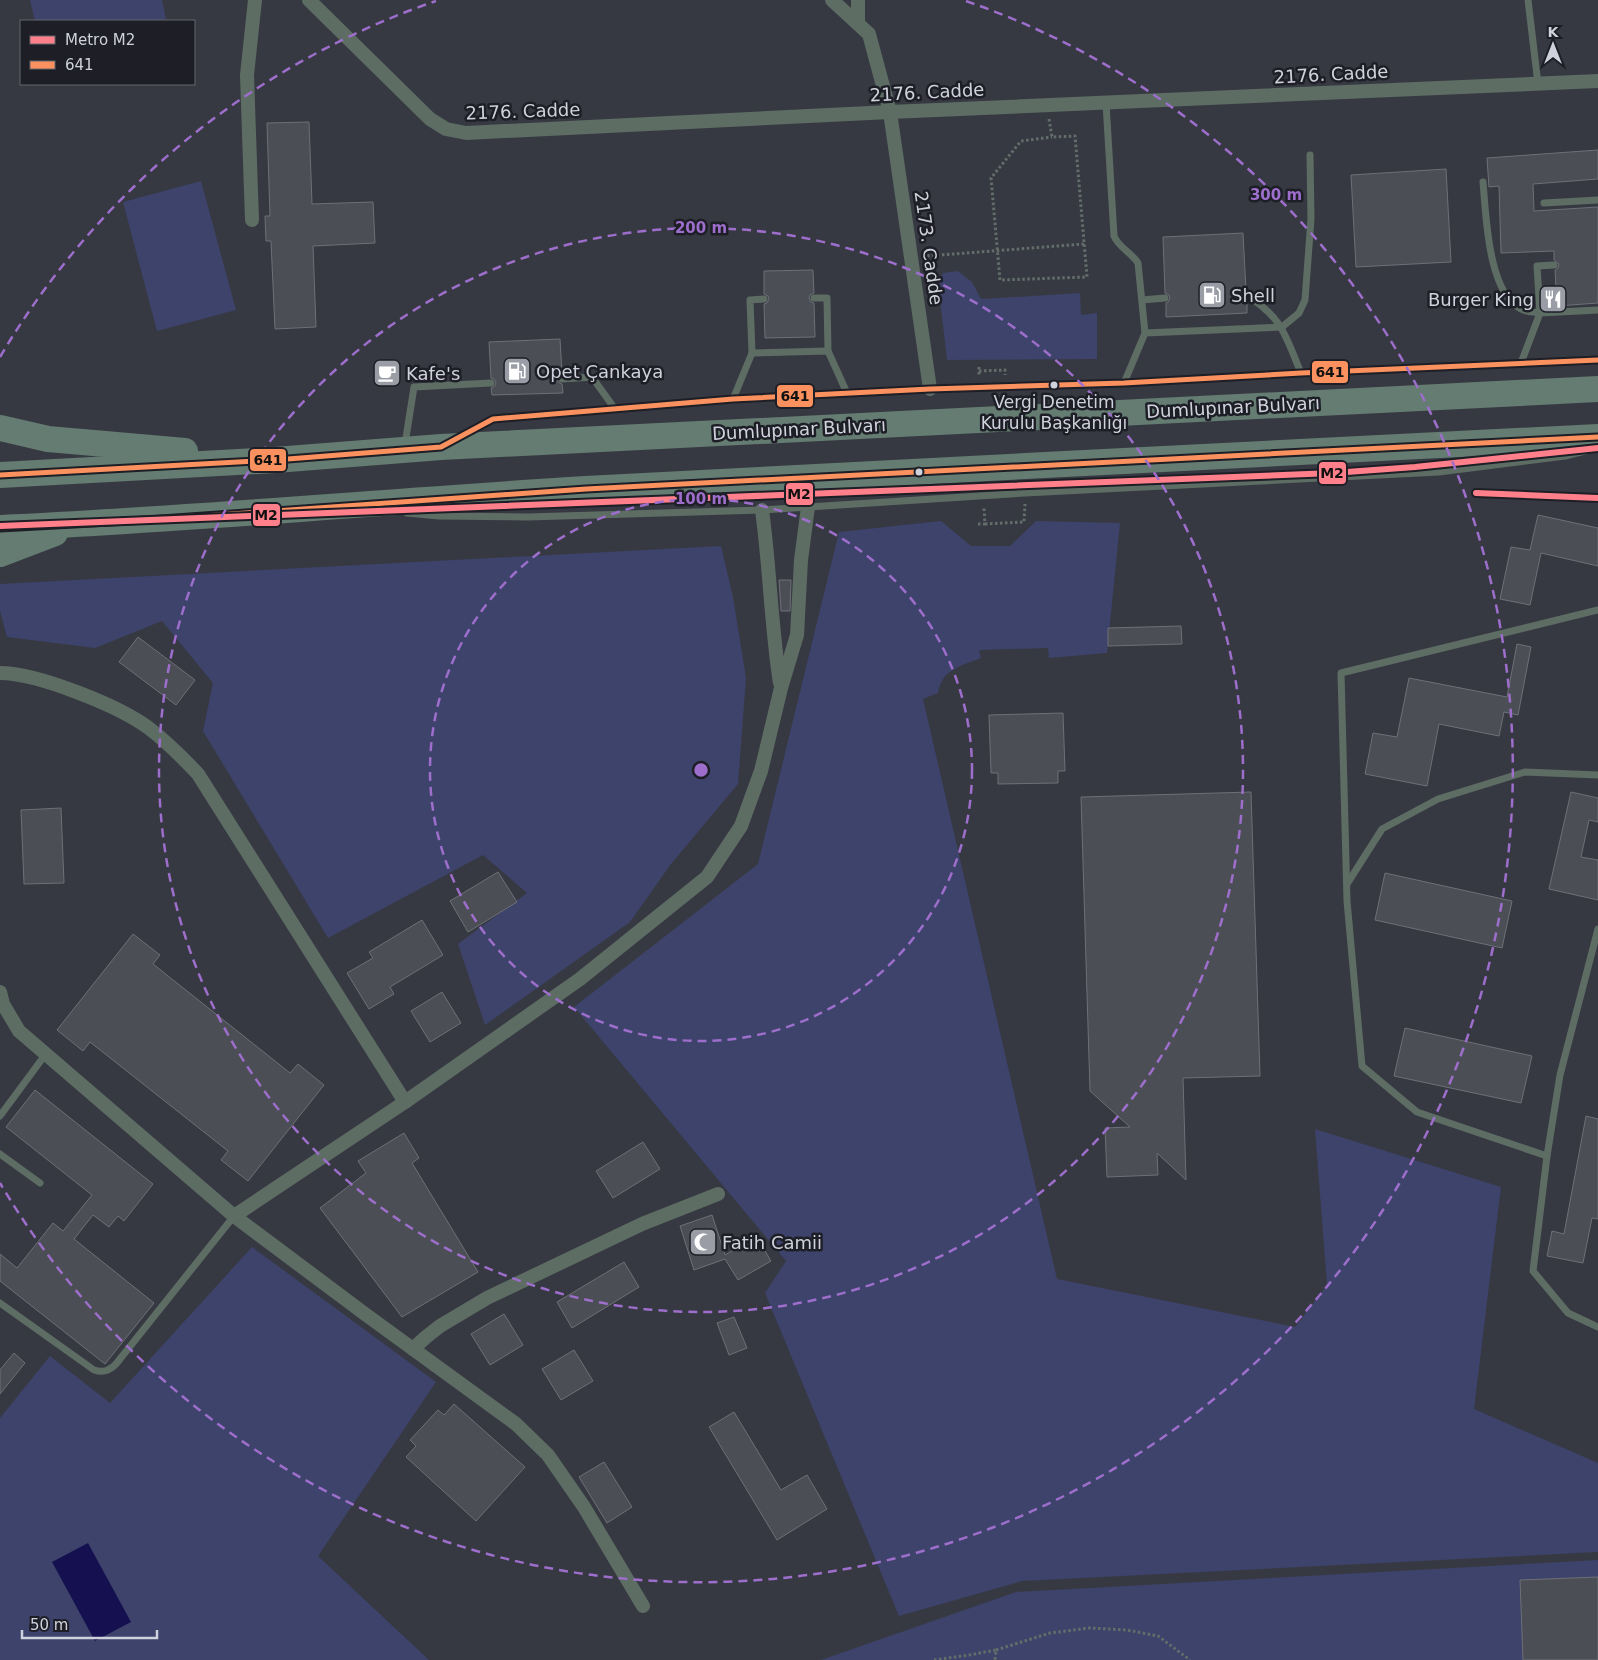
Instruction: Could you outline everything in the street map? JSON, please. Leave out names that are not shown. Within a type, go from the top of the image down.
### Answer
[{"type":"highway","name":"Dumlupınar Bulvarı","points":[[0,475],[276,460],[441,447],[1598,389]]},
{"type":"highway","points":[[0,428],[48,439],[276,460]]},
{"type":"highway","points":[[0,528],[208,516],[587,489],[1598,437]]},
{"type":"highway","points":[[0,554],[77,524]]},
{"type":"street","points":[[252,220],[247,75],[255,0]]},
{"type":"street","name":"2176. Cadde","points":[[309,0],[430,119],[446,129],[466,133],[890,112],[1598,81]]},
{"type":"street","name":"2173. Cadde","points":[[832,0],[869,34],[890,112],[930,389]]},
{"type":"street","points":[[858,0],[858,24]]},
{"type":"street","points":[[234,1216],[405,1102],[580,979],[707,877],[741,826],[761,771],[781,688],[797,635],[801,560],[808,507]]},
{"type":"street","points":[[762,510],[769,569],[773,639],[781,688]]},
{"type":"street","points":[[0,673],[14,673],[57,685],[120,711],[149,728],[175,750],[198,774],[405,1102]]},
{"type":"street","points":[[0,992],[3,1004],[19,1031],[234,1216],[516,1424],[548,1455],[584,1507],[643,1606]]},
{"type":"street","points":[[413,1349],[440,1326],[487,1298],[642,1224],[718,1194]]},
{"type":"lane","points":[[1528,0],[1538,84]]},
{"type":"lane","points":[[1106,103],[1114,236],[1119,245],[1131,254],[1138,263],[1145,333],[1124,382]]},
{"type":"lane","points":[[1145,333],[1282,327],[1299,313],[1305,300],[1311,219],[1310,155]]},
{"type":"lane","points":[[1483,182],[1489,243],[1496,273],[1505,295],[1512,303],[1521,310],[1540,313],[1598,310]]},
{"type":"lane","points":[[1544,204],[1598,200]]},
{"type":"lane","points":[[1521,363],[1540,313],[1537,266],[1554,265]]},
{"type":"lane","points":[[1246,295],[1261,304],[1282,327],[1300,373]]},
{"type":"lane","points":[[814,298],[827,298],[828,351],[847,393]]},
{"type":"lane","points":[[1142,300],[1165,298]]},
{"type":"lane","points":[[733,399],[752,353],[750,300],[764,300]]},
{"type":"lane","points":[[752,353],[828,351]]},
{"type":"lane","points":[[441,447],[493,419],[733,399],[1598,360]]},
{"type":"lane","points":[[562,379],[592,377],[615,409]]},
{"type":"lane","points":[[405,449],[414,387],[491,383]]},
{"type":"lane","points":[[332,506],[439,516],[528,517],[762,510],[1025,493],[1439,472],[1565,456],[1598,448]]},
{"type":"lane","points":[[1547,1156],[1417,1112],[1362,1066],[1347,884],[1341,673],[1598,610]]},
{"type":"lane","points":[[1347,884],[1382,829],[1438,799],[1525,772],[1598,775]]},
{"type":"lane","points":[[1598,929],[1560,1074],[1547,1156],[1533,1271],[1568,1313],[1598,1327]]},
{"type":"lane","points":[[0,1116],[45,1055]]},
{"type":"lane","points":[[0,1154],[40,1183]]},
{"type":"lane","points":[[0,1303],[94,1370],[99,1372],[109,1370],[116,1364],[234,1216]]},
{"type":"path","points":[[1048,106],[1052,137]]},
{"type":"path","points":[[1075,136],[1087,277],[1000,280],[991,178],[1021,140],[1052,137],[1075,136]]},
{"type":"path","points":[[911,257],[1084,244]]},
{"type":"path","points":[[979,371],[1005,370]]},
{"type":"path","points":[[985,524],[1024,522]]},
{"type":"path","points":[[934,1660],[969,1656],[1050,1634],[1090,1628],[1127,1630],[1158,1636],[1190,1660]]},
{"type":"path","points":[[995,1660],[996,1650]]},
{"type":"shaded area","points":[[30,0],[162,0],[166,19],[161,20],[35,20]]},
{"type":"shaded area","points":[[201,181],[236,310],[157,331],[123,202]]},
{"type":"shaded area","points":[[958,271],[972,282],[981,299],[1080,293],[1081,315],[1097,313],[1097,359],[947,360],[938,282],[943,273]]},
{"type":"shaded area","points":[[941,521],[971,546],[1010,546],[1036,521],[1120,523],[1107,653],[1049,658],[1048,648],[979,650],[981,658],[948,673],[940,685],[938,693],[923,699],[1057,1279],[1295,1327],[1327,1285],[1315,1129],[1501,1187],[1474,1409],[1598,1463],[1598,1552],[1022,1581],[899,1616],[765,1293],[786,1261],[574,1007],[758,864],[839,532]]},
{"type":"shaded area","points":[[721,546],[733,597],[746,678],[738,784],[671,864],[630,922],[485,1025],[458,944],[527,893],[483,855],[328,938],[203,731],[213,683],[162,621],[95,648],[7,637],[0,611],[0,584]]},
{"type":"shaded area","points":[[252,1247],[436,1382],[318,1556],[429,1660],[0,1660],[0,1418],[50,1356],[110,1403]]},
{"type":"shaded area","points":[[88,1543],[131,1622],[95,1641],[52,1562]]},
{"type":"shaded area","points":[[1598,1560],[1598,1660],[821,1660],[1016,1592]]},
{"type":"building","points":[[309,122],[312,204],[373,202],[375,243],[313,246],[316,327],[275,329],[271,241],[266,241],[265,216],[270,216],[267,123]]},
{"type":"building","points":[[1598,150],[1598,179],[1533,184],[1534,211],[1598,207],[1598,303],[1557,306],[1555,270],[1559,264],[1554,260],[1554,251],[1501,253],[1499,186],[1489,187],[1487,158]]},
{"type":"building","points":[[1446,169],[1451,262],[1356,267],[1351,175]]},
{"type":"building","points":[[1243,233],[1246,290],[1241,295],[1247,302],[1247,313],[1166,317],[1166,303],[1170,298],[1165,293],[1163,237]]},
{"type":"building","points":[[813,270],[814,293],[809,298],[814,303],[815,337],[765,338],[764,304],[769,299],[764,294],[764,271]]},
{"type":"building","points":[[560,339],[562,374],[557,379],[562,384],[563,393],[492,395],[491,388],[495,386],[496,382],[491,378],[489,342]]},
{"type":"building","points":[[1538,515],[1598,528],[1598,566],[1541,553],[1530,605],[1500,599],[1511,547],[1530,550]]},
{"type":"building","points":[[779,580],[791,580],[790,611],[781,611]]},
{"type":"building","points":[[1181,626],[1182,644],[1108,646],[1108,628]]},
{"type":"building","points":[[138,637],[195,680],[176,705],[119,662]]},
{"type":"building","points":[[1517,644],[1531,647],[1518,715],[1504,712],[1499,736],[1439,724],[1427,786],[1365,774],[1373,733],[1397,737],[1409,678],[1507,697]]},
{"type":"building","points":[[1063,713],[1065,771],[1058,771],[1058,783],[998,784],[998,773],[991,773],[989,715]]},
{"type":"building","points":[[1251,792],[1260,1076],[1183,1078],[1186,1180],[1157,1153],[1158,1175],[1107,1177],[1105,1128],[1130,1127],[1090,1091],[1081,797]]},
{"type":"building","points":[[1571,792],[1598,798],[1598,822],[1589,820],[1581,857],[1598,860],[1598,900],[1549,889]]},
{"type":"building","points":[[61,808],[64,883],[24,884],[21,810]]},
{"type":"building","points":[[498,872],[517,902],[468,932],[450,901]]},
{"type":"building","points":[[1385,873],[1512,901],[1502,948],[1375,920]]},
{"type":"building","points":[[422,920],[443,955],[390,987],[394,994],[369,1009],[347,973],[373,958],[369,952]]},
{"type":"building","points":[[133,934],[160,955],[153,964],[290,1073],[298,1064],[324,1085],[248,1181],[221,1160],[228,1151],[90,1042],[83,1051],[57,1030]]},
{"type":"building","points":[[442,992],[461,1023],[430,1042],[411,1011]]},
{"type":"building","points":[[1405,1028],[1532,1056],[1521,1103],[1394,1076]]},
{"type":"building","points":[[35,1090],[153,1184],[124,1221],[118,1216],[109,1227],[93,1215],[74,1239],[154,1303],[105,1364],[0,1281],[0,1254],[17,1268],[53,1223],[63,1231],[92,1195],[6,1127]]},
{"type":"building","points":[[1586,1116],[1598,1119],[1598,1219],[1592,1218],[1583,1263],[1547,1256],[1552,1231],[1564,1234]]},
{"type":"building","points":[[404,1133],[419,1158],[412,1163],[478,1272],[402,1317],[320,1208],[366,1173],[358,1161]]},
{"type":"building","points":[[643,1142],[660,1169],[613,1198],[596,1171]]},
{"type":"building","points":[[712,1215],[725,1255],[756,1236],[771,1261],[738,1280],[725,1259],[694,1270],[680,1226]]},
{"type":"building","points":[[624,1262],[639,1287],[572,1328],[557,1302]]},
{"type":"building","points":[[504,1314],[523,1345],[490,1365],[471,1334]]},
{"type":"building","points":[[734,1317],[747,1348],[729,1355],[717,1323]]},
{"type":"building","points":[[574,1350],[593,1381],[561,1400],[542,1369]]},
{"type":"building","points":[[14,1353],[25,1363],[0,1394],[0,1370]]},
{"type":"building","points":[[454,1404],[525,1467],[476,1521],[406,1457],[416,1446],[410,1440],[438,1410],[444,1415]]},
{"type":"building","points":[[734,1412],[781,1490],[807,1475],[827,1509],[777,1540],[709,1427]]},
{"type":"building","points":[[604,1462],[632,1507],[607,1523],[579,1477]]},
{"type":"building","points":[[1598,1577],[1598,1660],[1523,1660],[1520,1580]]},
{"type":"metro line","name":"M2","points":[[0,526],[1333,473],[1415,467],[1598,448]]},
{"type":"metro line","name":"M2","points":[[1476,493],[1598,498]]},
{"type":"transit line","name":"641","points":[[0,475],[275,460],[441,447],[493,419],[733,399],[930,389],[1124,383],[1598,360]]},
{"type":"transit line","name":"641","points":[[0,528],[147,520],[586,489],[1598,437]]},
{"type":"place","name":"Shell","points":[[1212,295]]},
{"type":"place","name":"Burger King","points":[[1553,299]]},
{"type":"place","name":"Opet Çankaya","points":[[517,371]]},
{"type":"place","name":"Kafe's","points":[[387,373]]},
{"type":"place","name":"Vergi Denetim Kurulu Başkanlığı","points":[[1054,385]]},
{"type":"place","name":"Fatih Camii","points":[[703,1242]]}]
